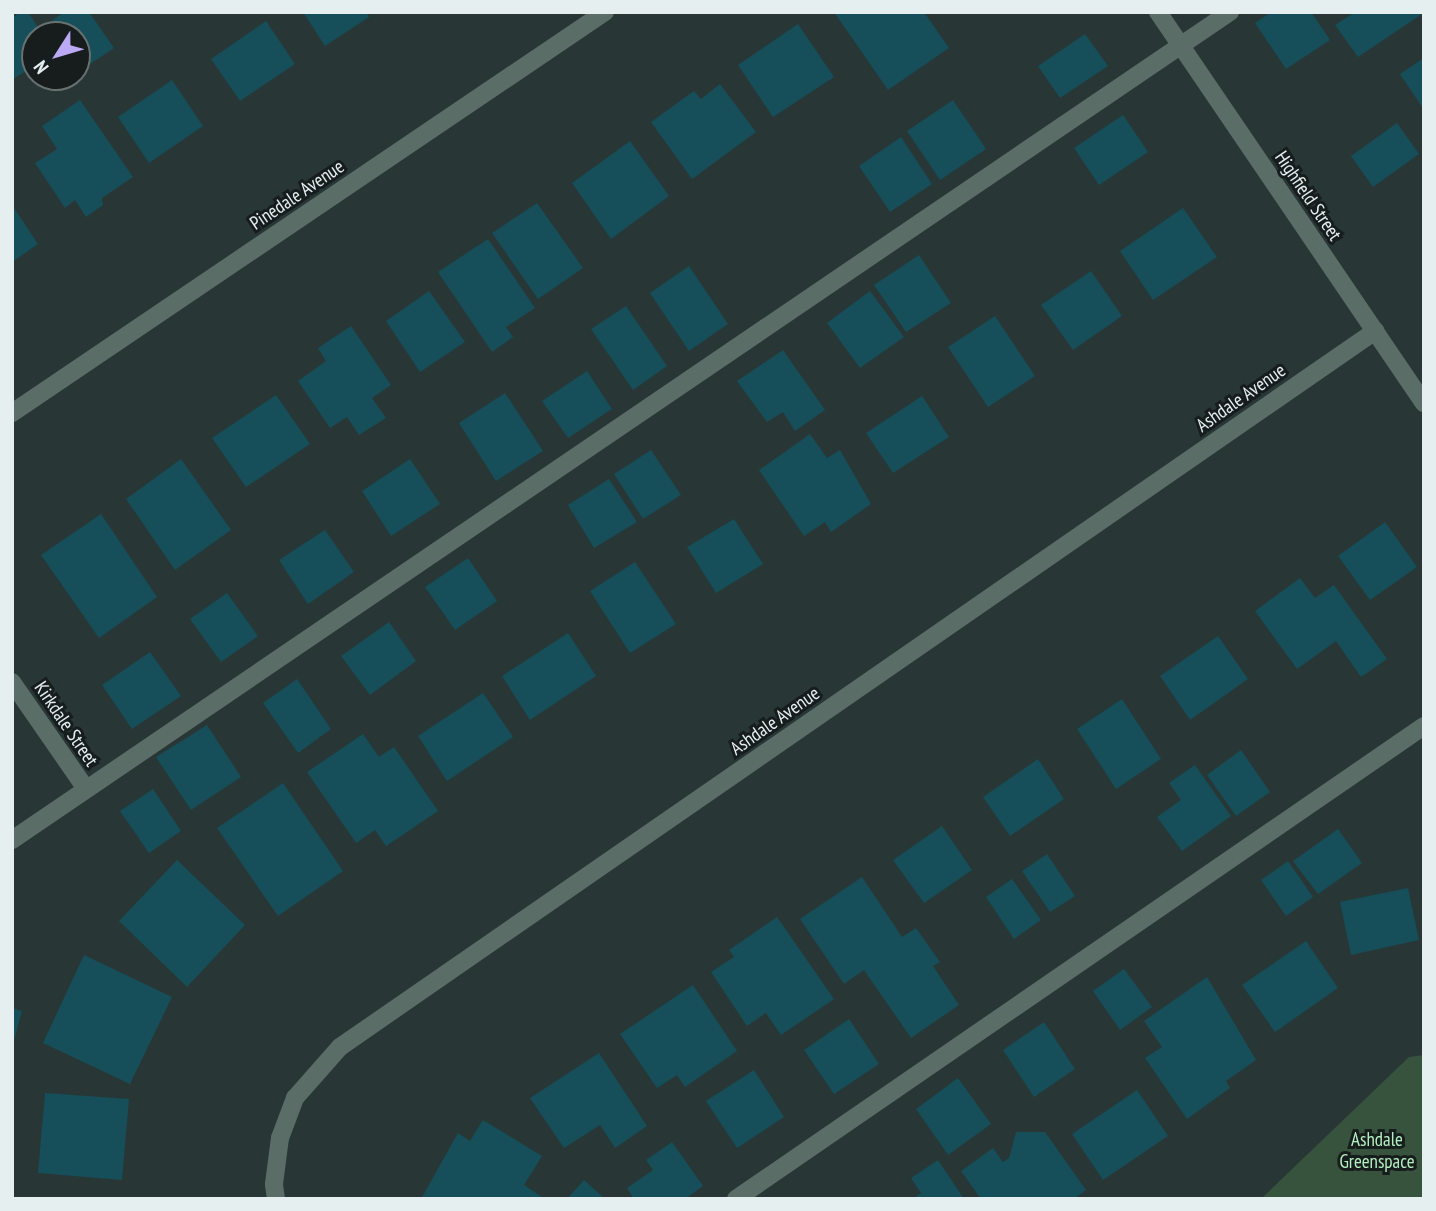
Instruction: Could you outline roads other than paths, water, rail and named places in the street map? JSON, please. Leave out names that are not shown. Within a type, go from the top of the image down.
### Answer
[{"type":"street","name":"Pinedale Avenue","points":[[12,413],[605,12]]},
{"type":"street","name":"Highfield Street","points":[[1158,12],[1424,403]]},
{"type":"street","points":[[12,840],[1230,12]]},
{"type":"street","name":"Ashdale Avenue","points":[[276,1199],[274,1184],[280,1138],[295,1098],[340,1047],[1375,331]]},
{"type":"street","name":"Kirkdale Street","points":[[12,682],[86,789]]},
{"type":"street","points":[[736,1199],[1424,726]]},
{"type":"park label","name":"Ashdale Greenspace","points":[[1377,1151]]}]
